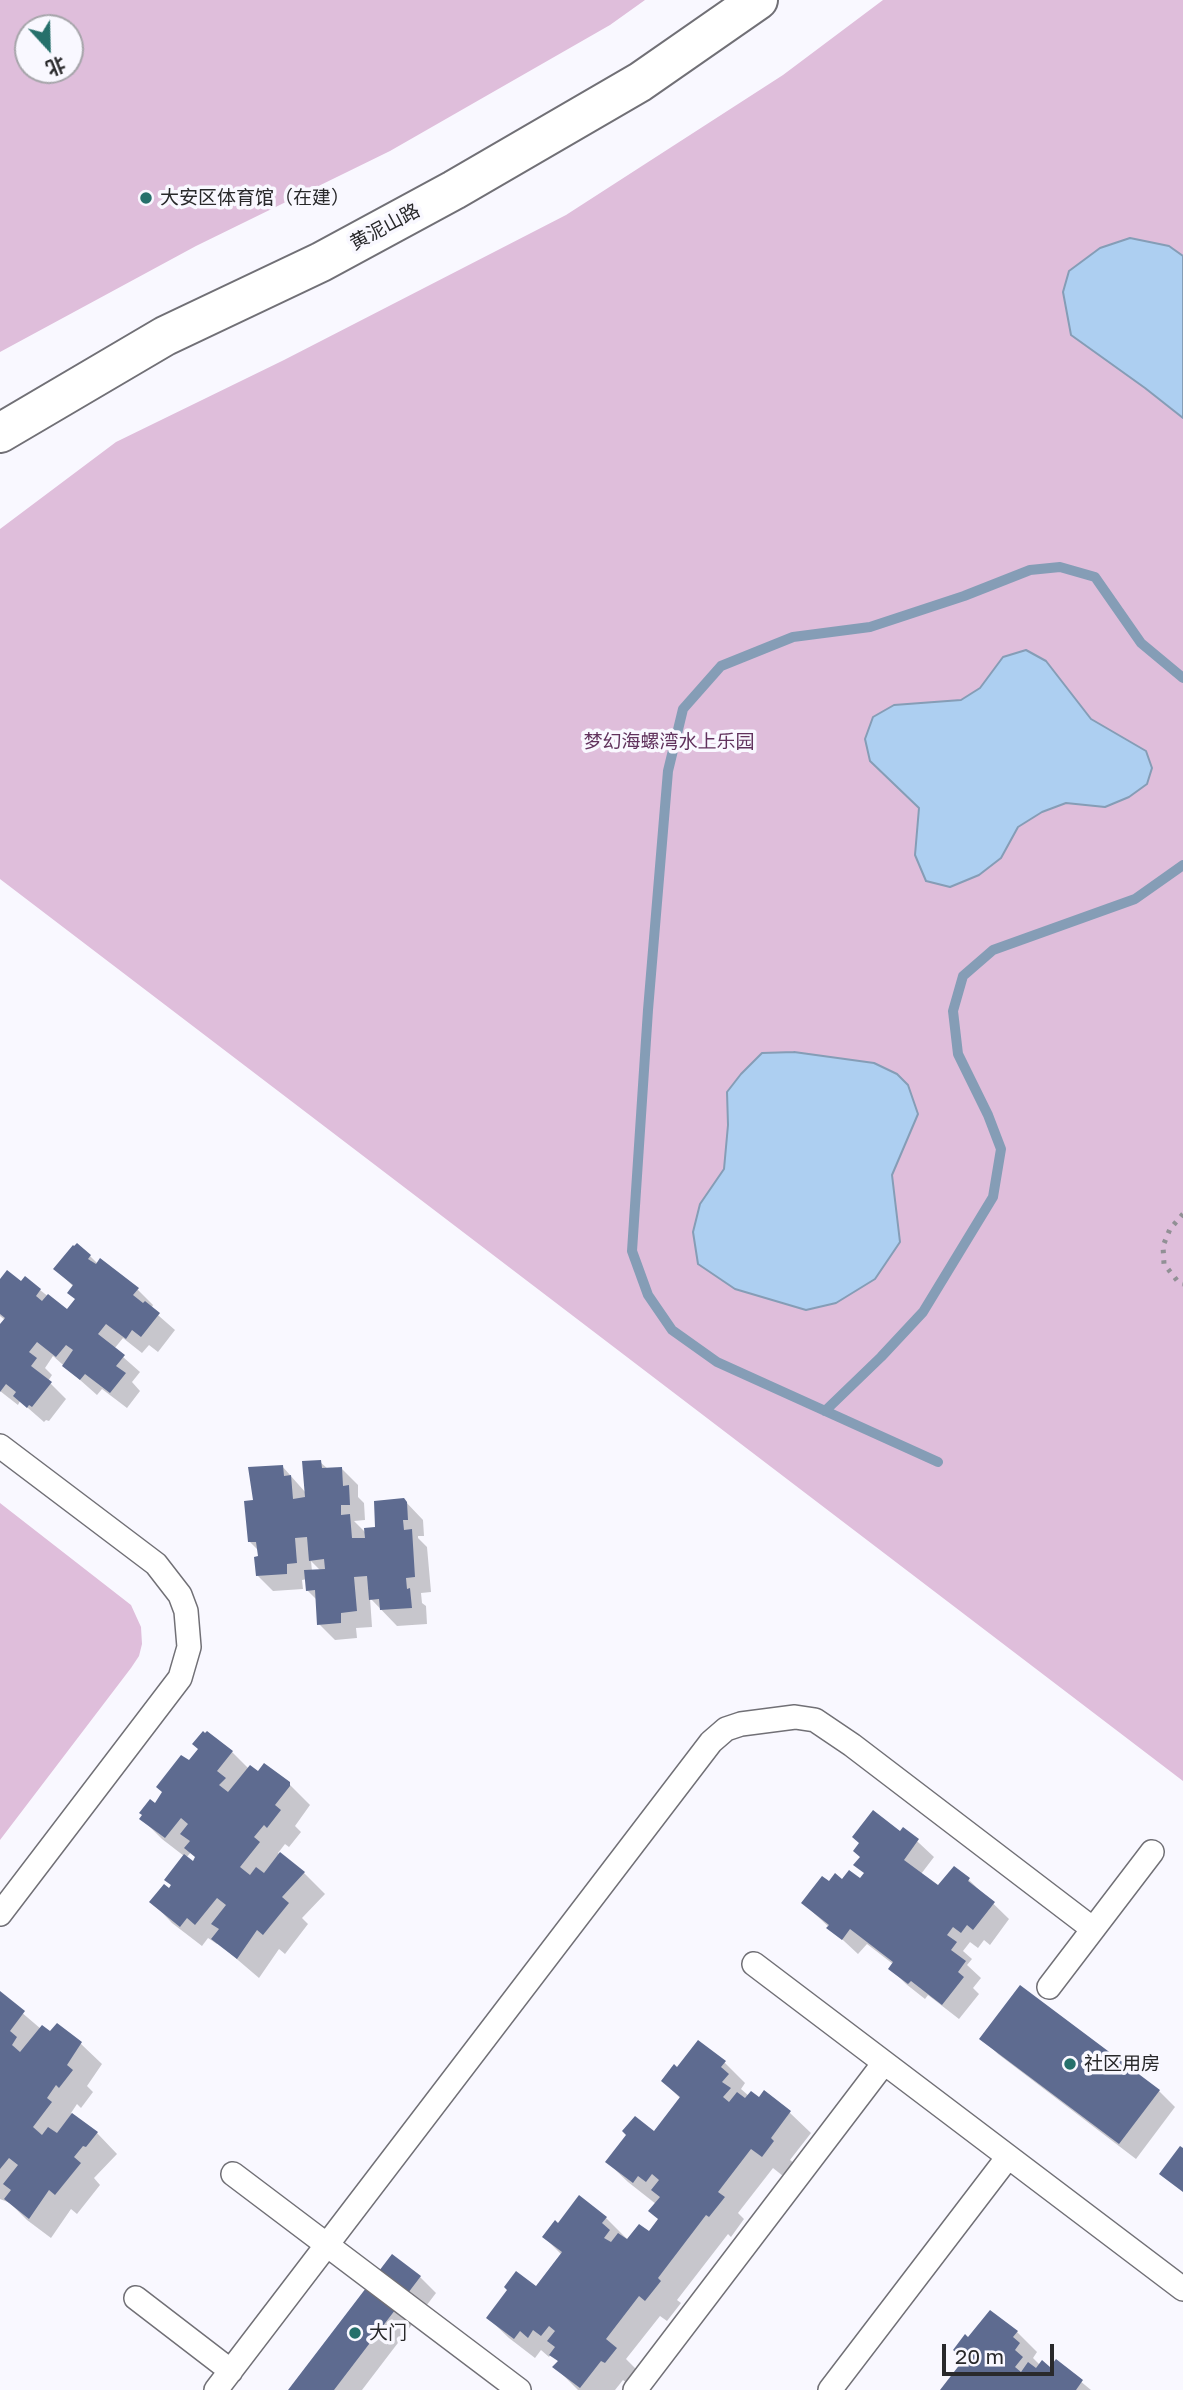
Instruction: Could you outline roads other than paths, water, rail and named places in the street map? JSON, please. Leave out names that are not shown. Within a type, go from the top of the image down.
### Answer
[{"type":"main road","name":"黄泥山路","points":[[0,433],[165,336],[321,262],[454,190],[640,82],[758,0]]},
{"type":"lane","points":[[0,1446],[156,1564],[183,1603],[188,1619],[189,1647],[180,1678],[0,1914]]},
{"type":"lane","points":[[216,2390],[710,1742],[726,1729],[741,1724],[795,1717],[815,1720],[852,1745],[1093,1929]]},
{"type":"lane","points":[[1049,1987],[1152,1852]]},
{"type":"lane","points":[[754,1965],[1183,2289]]},
{"type":"lane","points":[[635,2390],[884,2063]]},
{"type":"lane","points":[[830,2390],[1008,2157]]},
{"type":"lane","points":[[233,2174],[519,2390]]},
{"type":"lane","points":[[136,2298],[231,2371]]},
{"type":"water","points":[[1130,238],[1169,246],[1183,256],[1183,418],[1071,335],[1063,292],[1069,271],[1100,248]]},
{"type":"water","points":[[1026,650],[1046,661],[1091,719],[1146,751],[1152,768],[1147,784],[1129,797],[1105,807],[1066,803],[1042,812],[1018,827],[1001,858],[979,875],[950,887],[926,881],[915,855],[919,808],[870,761],[865,739],[873,717],[894,705],[961,700],[980,688],[1003,657]]},
{"type":"water","points":[[794,1052],[874,1063],[897,1074],[908,1085],[918,1114],[892,1175],[900,1242],[875,1279],[836,1303],[806,1310],[735,1289],[698,1264],[693,1232],[700,1204],[724,1169],[728,1125],[727,1092],[762,1053]]},
{"type":"waterway","points":[[938,1462],[717,1362],[672,1330],[648,1295],[632,1251],[668,771],[683,709],[721,666],[793,637],[870,627],[964,596],[1030,570],[1060,567],[1095,577],[1141,643],[1183,678]]},
{"type":"waterway","points":[[825,1411],[923,1312],[993,1197],[1001,1149],[988,1115],[958,1054],[953,1011],[963,976],[993,950],[1135,899],[1183,865]]},
{"type":"railway","points":[[1183,1214],[1170,1229],[1163,1246],[1164,1264],[1179,1283],[1183,1284]]},
{"type":"place","name":"大安区体育馆（在建）","points":[[146,198]]},
{"type":"place","name":"社区用房","points":[[1070,2064]]},
{"type":"place","name":"大门","points":[[355,2333]]},
{"type":"park label","name":"梦幻海螺湾水上乐园","points":[[669,742]]}]
